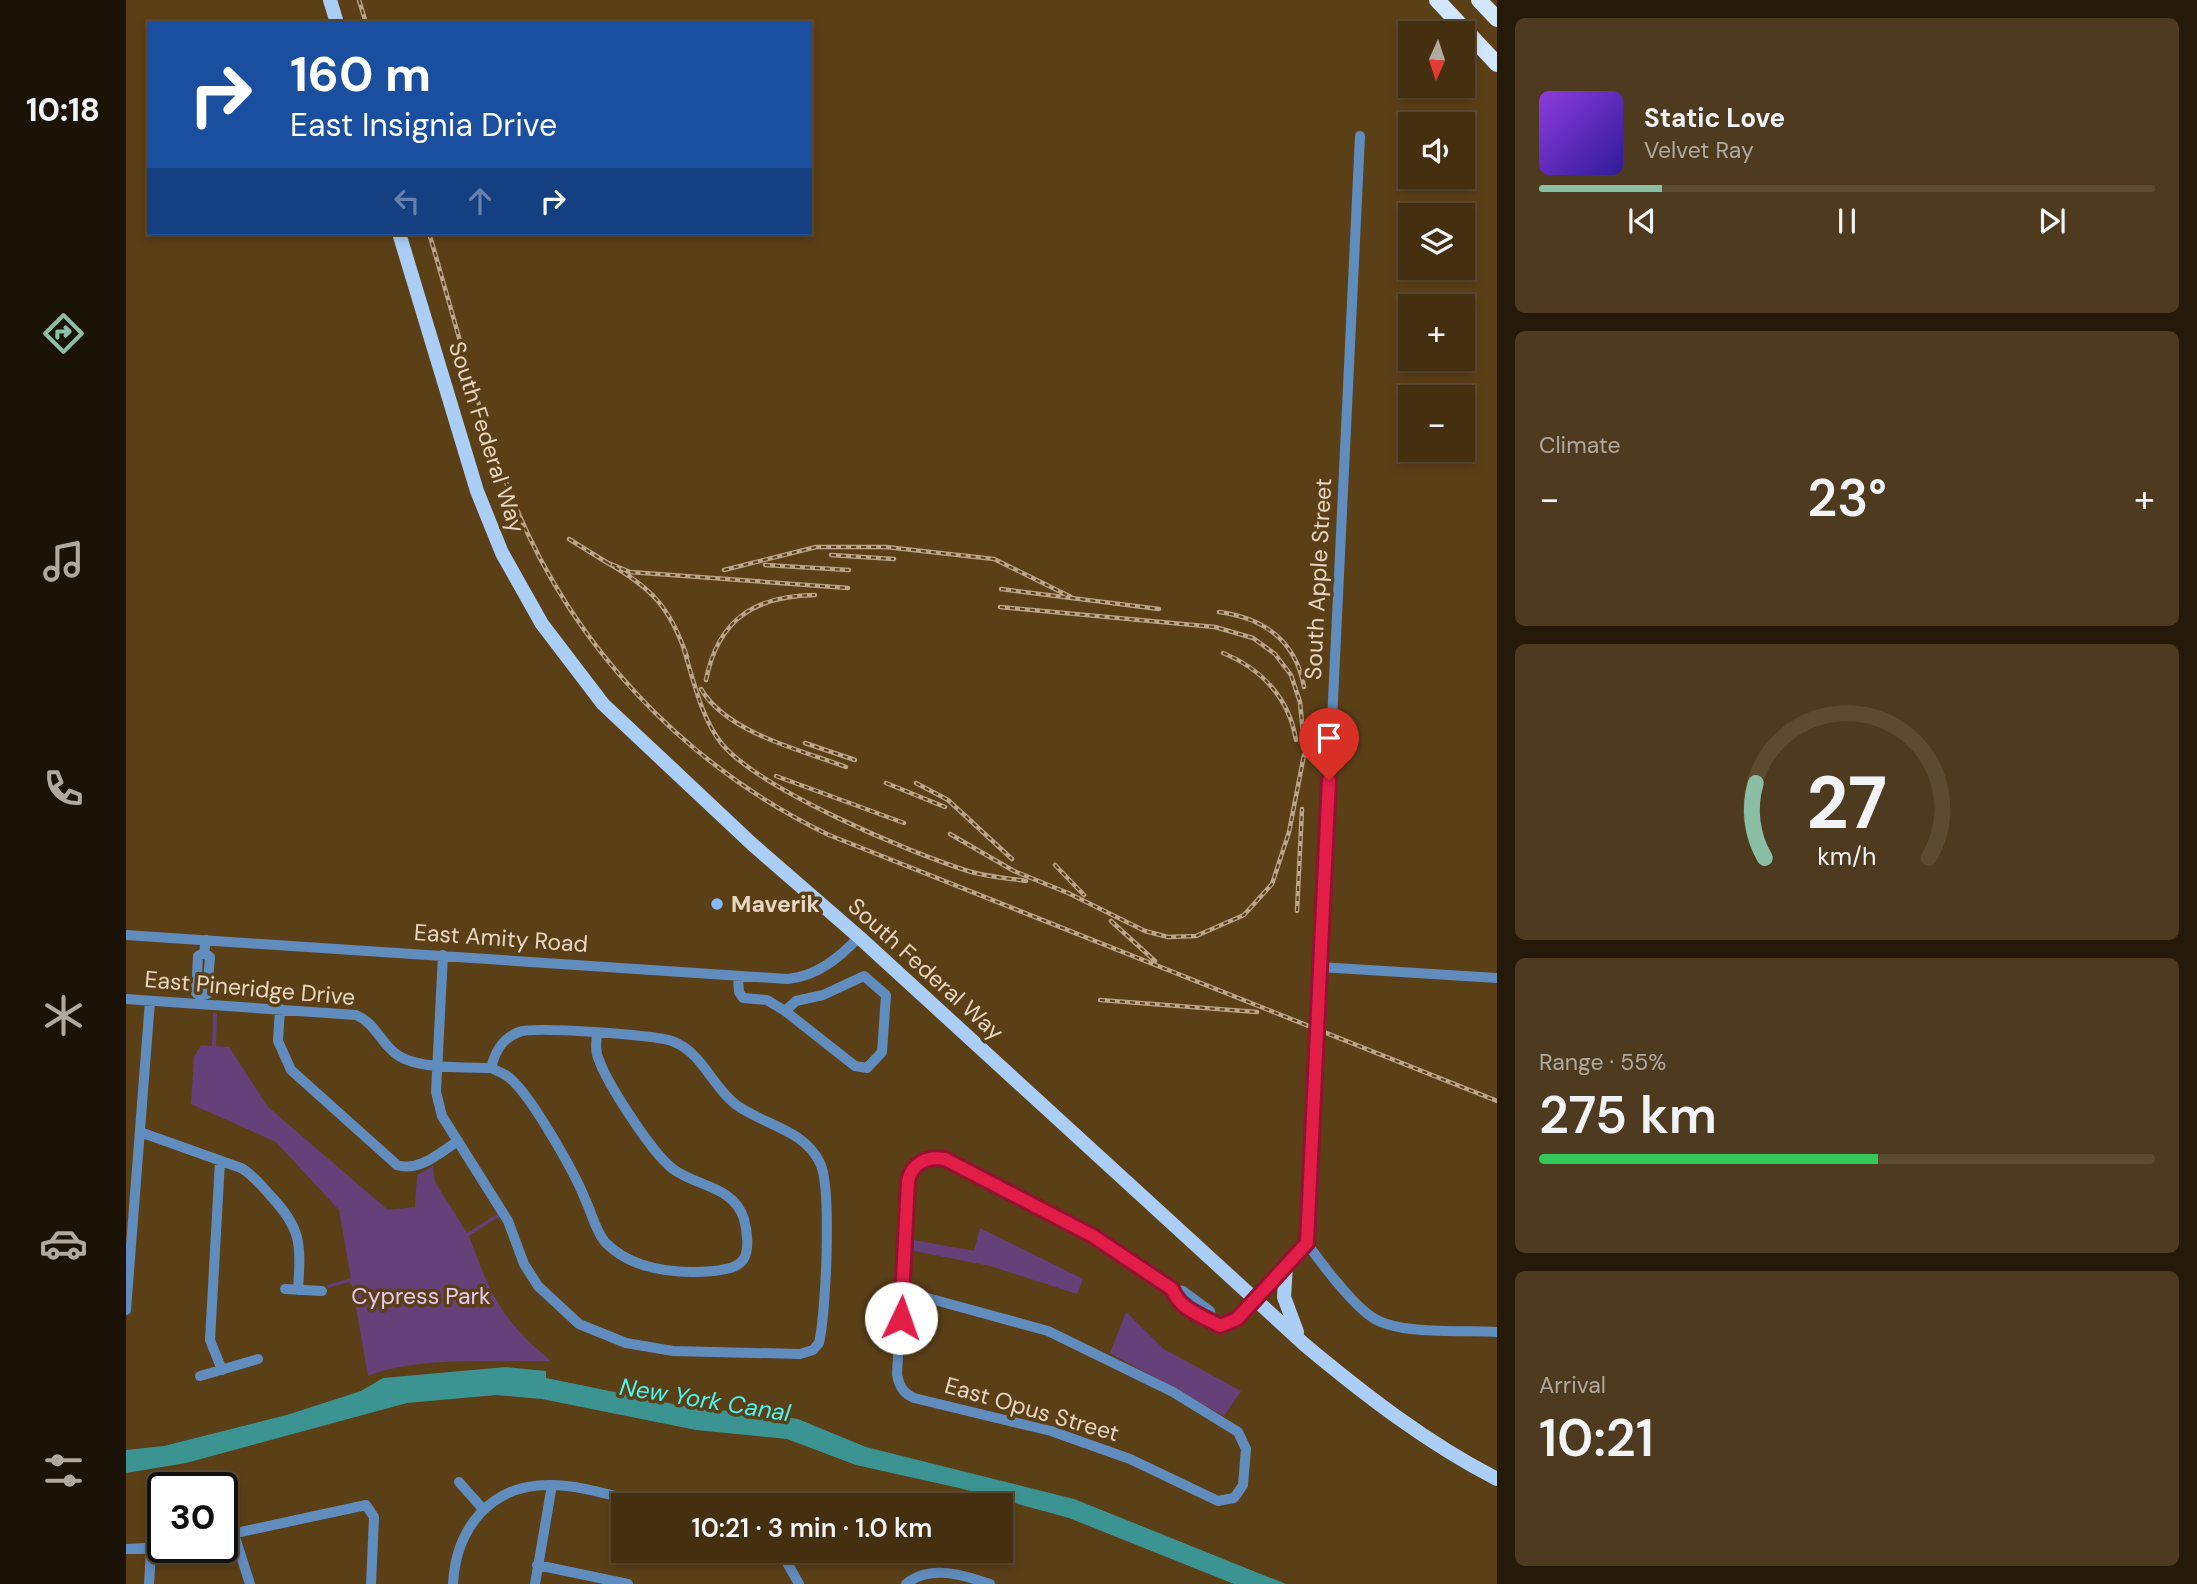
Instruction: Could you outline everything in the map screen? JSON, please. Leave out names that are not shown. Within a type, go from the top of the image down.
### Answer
[{"type":"highway","points":[[1437,0],[1497,64]]},
{"type":"highway","points":[[1479,0],[1497,19]]},
{"type":"main road","points":[[330,0],[336,21]]},
{"type":"main road","name":"South Federal Way","points":[[400,235],[477,491],[502,553],[542,624],[603,704],[752,844],[859,937],[1257,1298],[1305,1345],[1366,1396],[1429,1439],[1497,1479]]},
{"type":"main road","points":[[1286,1266],[1283,1285],[1286,1307],[1292,1324],[1305,1345]]},
{"type":"street","name":"South Apple Street","points":[[1307,1243],[1360,136]]},
{"type":"street","name":"East Amity Road","points":[[126,935],[443,955],[738,978],[802,978],[818,971],[845,952],[859,937]]},
{"type":"street","points":[[201,1000],[195,993],[198,956],[205,954],[205,940]]},
{"type":"street","points":[[443,955],[436,1092],[442,1116],[508,1221],[524,1264],[538,1286],[579,1324],[626,1343],[673,1351],[800,1354],[813,1350],[822,1334],[828,1194],[825,1174],[817,1156],[799,1138],[734,1103],[697,1058],[682,1046],[659,1038],[529,1029],[516,1033],[497,1050],[491,1068],[503,1073],[519,1087],[574,1176],[603,1240],[615,1251],[642,1264],[675,1273],[728,1269],[746,1256],[745,1222],[737,1205],[724,1193],[682,1175],[653,1149],[598,1059],[597,1034]]},
{"type":"street","points":[[1320,967],[1497,978]]},
{"type":"street","points":[[738,978],[739,992],[743,998],[767,1000],[855,1066],[867,1068],[882,1052],[886,995],[864,976],[824,995],[796,1001],[785,1011]]},
{"type":"street","name":"East Pineridge Drive","points":[[126,999],[201,1000],[356,1015],[371,1023],[399,1056],[408,1061],[491,1068]]},
{"type":"street","points":[[126,1310],[150,1000]]},
{"type":"street","points":[[280,1009],[280,1051],[291,1070],[397,1165],[407,1168],[417,1166],[458,1141]]},
{"type":"street","points":[[140,1132],[248,1172],[291,1217],[299,1252],[298,1290]]},
{"type":"street","points":[[902,1290],[908,1181],[920,1162],[936,1157],[945,1159],[1093,1236],[1172,1289],[1183,1291],[1210,1311],[1212,1321],[1220,1326],[1228,1325],[1257,1298],[1307,1243],[1322,1265],[1373,1318],[1394,1326],[1497,1332]]},
{"type":"street","points":[[220,1161],[210,1340],[222,1370]]},
{"type":"street","points":[[285,1289],[322,1291]]},
{"type":"street","name":"East Opus Street","points":[[902,1290],[1048,1331],[1172,1392],[1238,1432],[1246,1449],[1243,1485],[1239,1493],[1226,1501],[1210,1499],[1130,1459],[1051,1431],[914,1398],[903,1391],[897,1374],[902,1290]]},
{"type":"street","points":[[200,1376],[258,1359]]},
{"type":"street","points":[[459,1482],[482,1508]]},
{"type":"street","points":[[535,1584],[552,1485]]},
{"type":"street","points":[[453,1584],[457,1552],[465,1532],[482,1508],[498,1497],[525,1487],[552,1485],[611,1497]]},
{"type":"street","points":[[238,1533],[361,1504],[370,1507],[374,1517],[371,1584]]},
{"type":"street","points":[[126,1549],[147,1550]]},
{"type":"street","points":[[238,1557],[250,1584]]},
{"type":"street","points":[[149,1584],[150,1563]]},
{"type":"street","points":[[787,1563],[799,1584]]},
{"type":"street","points":[[537,1565],[628,1584]]},
{"type":"street","points":[[908,1582],[928,1573],[947,1573],[990,1584]]},
{"type":"green space","name":"Cypress Park","points":[[213,1013],[217,1013],[216,1046],[229,1047],[268,1107],[388,1210],[415,1207],[417,1175],[433,1166],[435,1182],[467,1233],[497,1214],[499,1217],[469,1236],[491,1291],[509,1319],[551,1361],[432,1363],[409,1365],[368,1376],[352,1285],[349,1282],[328,1288],[327,1285],[351,1278],[339,1210],[276,1142],[191,1104],[194,1057],[201,1045],[212,1046]]},
{"type":"green space","points":[[980,1228],[1083,1279],[1077,1294],[990,1266],[914,1251],[914,1240],[974,1251]]},
{"type":"green space","points":[[1126,1312],[1164,1349],[1241,1391],[1224,1416],[1110,1353]]},
{"type":"water","points":[[506,1367],[546,1371],[546,1378],[703,1410],[745,1411],[798,1419],[866,1447],[1074,1499],[1286,1584],[1234,1584],[1069,1518],[1013,1503],[1013,1493],[977,1493],[856,1465],[787,1439],[696,1430],[542,1399],[496,1395],[407,1403],[186,1463],[126,1473],[126,1450],[164,1446],[290,1414],[361,1391],[383,1378]]},
{"type":"railway","points":[[359,0],[365,21]]},
{"type":"railway","points":[[430,235],[488,431],[511,495],[536,550],[565,602],[599,650],[638,695],[680,736],[726,773],[776,806],[829,835],[1497,1101]]},
{"type":"railway","points":[[569,539],[606,562],[630,572],[848,588]]},
{"type":"railway","points":[[724,570],[816,547],[886,547],[994,559],[1071,597]]},
{"type":"railway","points":[[831,555],[894,559]]},
{"type":"railway","points":[[606,562],[636,581],[657,600],[674,625],[687,657]]},
{"type":"railway","points":[[765,565],[849,570]]},
{"type":"railway","points":[[1001,589],[1159,609]]},
{"type":"railway","points":[[706,680],[720,641],[742,615],[774,600],[815,595]]},
{"type":"railway","points":[[1000,607],[1215,627],[1253,638],[1275,654],[1291,675],[1300,702],[1304,745]]},
{"type":"railway","points":[[1219,612],[1250,620],[1275,634],[1294,657],[1304,687]]},
{"type":"railway","points":[[684,650],[699,699],[715,734],[741,762],[768,781],[837,818],[910,850],[975,873],[1026,881]]},
{"type":"railway","points":[[1223,653],[1250,667],[1272,687],[1287,711],[1296,740]]},
{"type":"railway","points":[[701,689],[713,704],[746,729],[846,767]]},
{"type":"railway","points":[[805,743],[855,760]]},
{"type":"railway","points":[[950,834],[1014,871],[1068,893],[1145,931],[1168,937],[1196,936],[1244,915],[1272,884],[1289,832],[1304,755]]},
{"type":"railway","points":[[776,776],[904,823]]},
{"type":"railway","points":[[886,783],[945,807]]},
{"type":"railway","points":[[916,783],[948,800],[1012,859]]},
{"type":"railway","points":[[1297,911],[1302,809]]},
{"type":"railway","points":[[1055,865],[1084,895]]},
{"type":"railway","points":[[1111,921],[1155,961]]},
{"type":"railway","points":[[1100,1000],[1257,1012]]},
{"type":"place","name":"Maverik","points":[[717,904]]},
{"type":"route","points":[[901,1318],[909,1174],[920,1162],[936,1157],[945,1159],[1093,1236],[1172,1289],[1176,1299],[1202,1320],[1212,1321],[1220,1326],[1228,1325],[1237,1319],[1307,1243],[1329,780]]},
{"type":"water label","name":"New York Canal","points":[[705,1400]]}]
